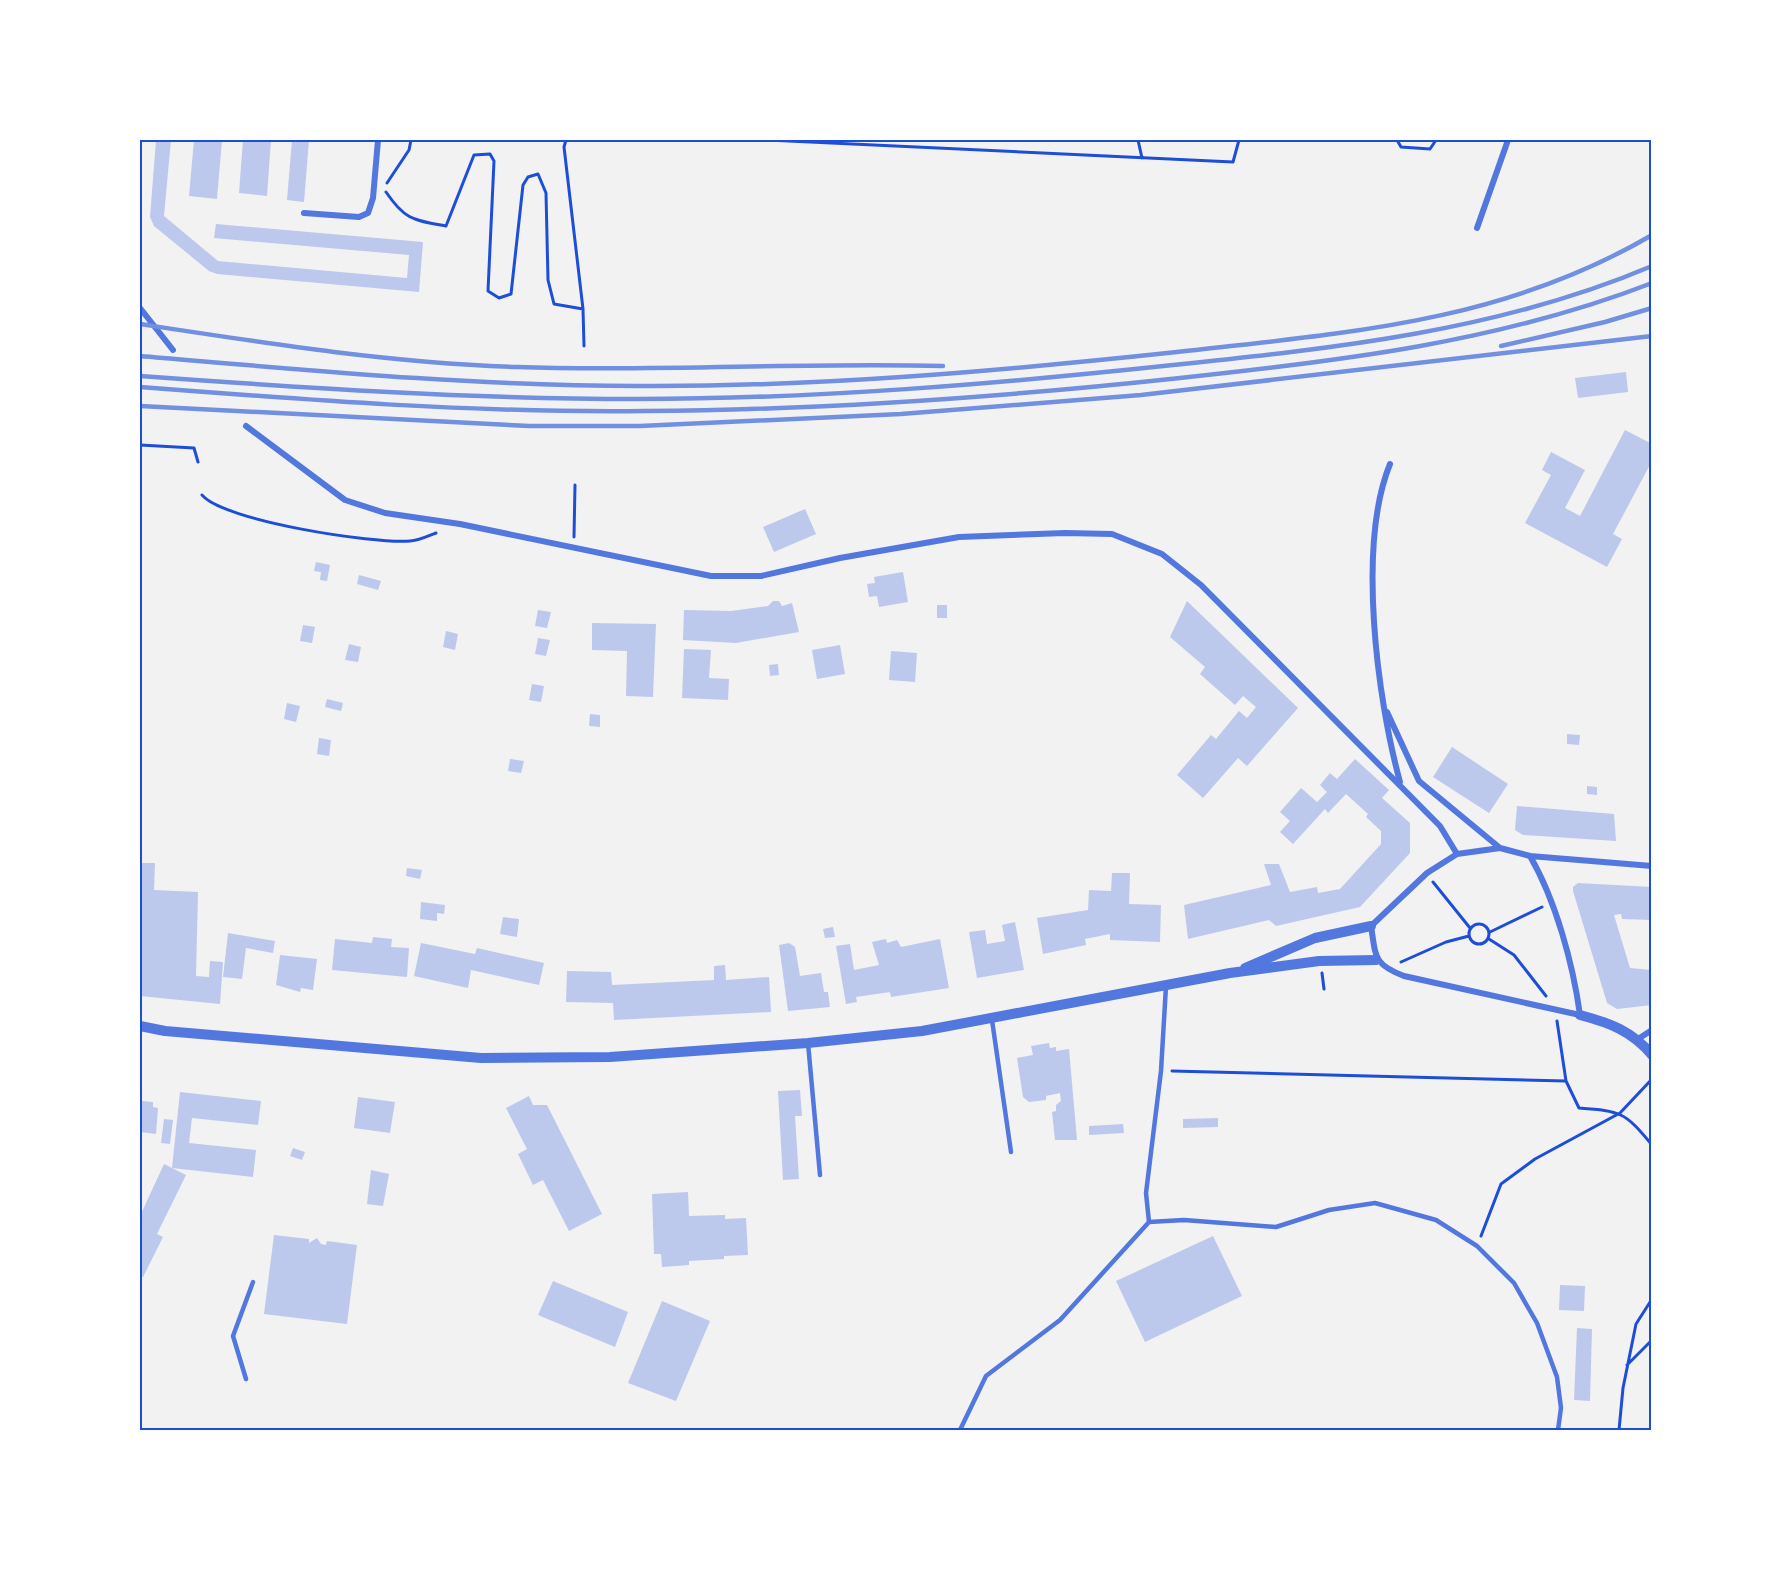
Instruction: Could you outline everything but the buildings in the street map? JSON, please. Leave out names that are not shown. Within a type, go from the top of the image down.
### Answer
[{"type":"street","points":[[304,213],[359,217],[368,213],[373,198],[378,140]]},
{"type":"street","points":[[1477,228],[1508,140]]},
{"type":"street","points":[[140,309],[173,350]]},
{"type":"street","points":[[246,426],[345,500],[385,513],[460,524],[711,576],[761,576],[840,558],[959,537],[1065,533],[1112,534],[1162,554],[1201,585],[1440,826],[1457,854]]},
{"type":"street","points":[[1390,464],[1380,488],[1373,528],[1375,603],[1388,739],[1400,784]]},
{"type":"street","points":[[1384,703],[1400,745],[1419,782],[1500,848]]},
{"type":"street","points":[[1230,973],[1315,938],[1371,926],[1427,873],[1457,854],[1500,848],[1530,856],[1652,866]]},
{"type":"street","points":[[1530,856],[1542,877],[1551,902],[1577,990],[1580,1015]]},
{"type":"street","points":[[1371,926],[1376,960],[1385,969],[1404,976],[1580,1015],[1615,1025],[1638,1039],[1652,1055]]},
{"type":"street","points":[[140,1026],[165,1031],[481,1058],[610,1057],[808,1043],[922,1031],[992,1020],[1230,973],[1319,961],[1376,960]]},
{"type":"street","points":[[1638,1039],[1652,1030]]},
{"type":"lane","points":[[1149,1222],[1146,1193],[1161,1071],[1166,986]]},
{"type":"lane","points":[[992,1020],[1011,1152]]},
{"type":"lane","points":[[808,1043],[819,1175]]},
{"type":"lane","points":[[960,1431],[986,1376],[1060,1320],[1149,1222],[1184,1220],[1276,1227],[1329,1210],[1375,1203],[1436,1220],[1478,1246],[1514,1283],[1537,1323],[1557,1377],[1561,1408],[1557,1431]]},
{"type":"lane","points":[[246,1379],[233,1336],[253,1282]]},
{"type":"path","points":[[411,140],[409,150],[384,190],[399,212],[418,221],[446,226],[474,155],[490,154],[494,161],[488,291],[499,298],[511,294],[523,185],[528,177],[538,174],[543,179],[546,193],[548,280],[554,304],[583,309]]},
{"type":"path","points":[[566,140],[564,147],[583,309],[584,346]]},
{"type":"path","points":[[767,140],[1233,162],[1239,140]]},
{"type":"path","points":[[1138,140],[1142,158]]},
{"type":"path","points":[[1397,140],[1401,147],[1430,149],[1436,140]]},
{"type":"path","points":[[140,445],[194,448],[198,462]]},
{"type":"path","points":[[573,549],[575,485]]},
{"type":"path","points":[[202,495],[208,503],[242,515],[365,541],[412,541],[460,524]]},
{"type":"path","points":[[1427,873],[1470,928],[1469,936]]},
{"type":"path","points":[[1490,932],[1551,902]]},
{"type":"path","points":[[1470,928],[1479,923],[1484,924],[1490,932],[1489,939]]},
{"type":"path","points":[[1469,936],[1479,944],[1489,939]]},
{"type":"path","points":[[1385,969],[1446,942],[1469,936]]},
{"type":"path","points":[[1489,939],[1514,955],[1556,1010]]},
{"type":"path","points":[[1558,1034],[1566,1081],[1579,1108],[1620,1113],[1634,1123],[1652,1145]]},
{"type":"path","points":[[1161,1071],[1566,1081]]},
{"type":"path","points":[[1478,1246],[1501,1184],[1535,1159],[1620,1113],[1652,1079]]},
{"type":"path","points":[[1619,1431],[1626,1367],[1636,1324],[1652,1299]]},
{"type":"path","points":[[1626,1367],[1652,1340]]},
{"type":"railway","points":[[140,356],[389,376],[576,385],[774,384],[976,371],[1301,338],[1421,319],[1480,306],[1538,288],[1595,265],[1652,235]]},
{"type":"railway","points":[[140,376],[388,392],[575,399],[771,396],[905,389],[1234,359],[1416,334],[1536,306],[1594,288],[1652,266]]},
{"type":"railway","points":[[140,387],[455,408],[582,411],[779,408],[980,397],[1240,371],[1419,346],[1478,335],[1537,320],[1652,283]]},
{"type":"railway","points":[[1501,346],[1605,322],[1652,308]]},
{"type":"railway","points":[[140,324],[375,357],[470,365],[570,368],[943,366]]},
{"type":"railway","points":[[140,406],[529,426],[640,426],[901,414],[1141,395],[1652,336]]}]
